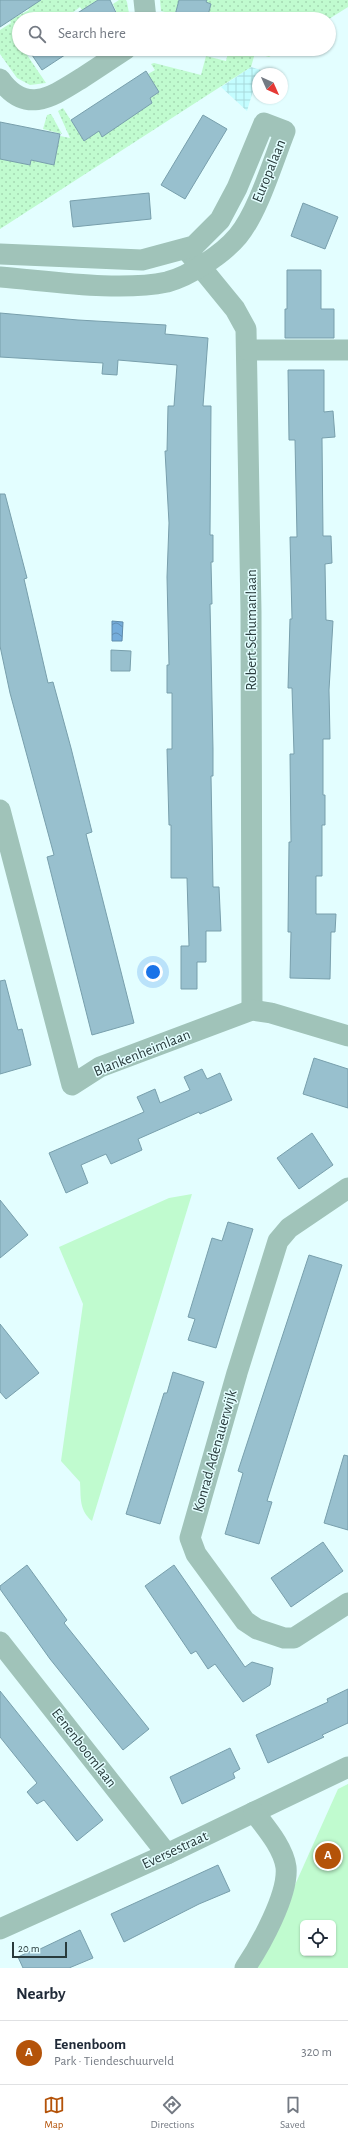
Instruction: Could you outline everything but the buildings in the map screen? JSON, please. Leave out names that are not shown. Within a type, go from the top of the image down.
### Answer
[{"type":"street","points":[[144,0],[145,12]]},
{"type":"street","points":[[0,79],[18,96],[30,100],[42,100],[56,94],[115,56]]},
{"type":"street","name":"Europalaan","points":[[0,254],[142,260],[194,246],[220,220],[237,188],[264,123],[285,131],[258,202],[238,236],[213,260],[168,281],[123,286],[0,277]]},
{"type":"street","points":[[186,249],[200,266]]},
{"type":"street","name":"Robert Schumanlaan","points":[[200,266],[235,309],[246,328],[248,350],[251,620],[252,1010]]},
{"type":"street","points":[[248,350],[348,350]]},
{"type":"street","name":"Blankenheimlaan","points":[[0,810],[72,1085],[100,1067],[252,1010],[271,1013],[348,1036]]},
{"type":"street","name":"Konrad Adenauerwijk","points":[[348,1188],[289,1228],[278,1242],[237,1373],[190,1538],[196,1554],[245,1621],[257,1629],[284,1638],[294,1638],[348,1603]]},
{"type":"street","name":"Eenenboomlaan","points":[[0,1642],[167,1854]]},
{"type":"street","name":"Eversestraat","points":[[0,1929],[167,1854],[348,1766]]},
{"type":"street","points":[[245,1968],[257,1950],[286,1887],[286,1867],[279,1848],[254,1812]]},
{"type":"shaded area","points":[[251,67],[254,68],[252,68],[252,94],[247,111],[221,87]]},
{"type":"green space","points":[[27,0],[98,0],[82,10],[80,7],[73,12],[25,12],[29,10],[25,2]]},
{"type":"green space","points":[[119,0],[126,0],[129,12],[116,12],[113,4]]},
{"type":"green space","points":[[160,0],[179,0],[177,12],[161,11]]},
{"type":"green space","points":[[199,0],[348,0],[348,7],[336,15],[336,12],[209,12],[211,4]]},
{"type":"green space","points":[[12,19],[12,56],[28,56],[46,83],[30,85],[17,78],[0,54],[0,30],[11,23],[10,20]]},
{"type":"green space","points":[[206,56],[226,61],[227,56],[254,56],[251,67],[0,229],[0,156],[30,165],[31,160],[54,165],[60,136],[70,138],[58,111],[63,108],[84,141],[99,131],[102,136],[152,103],[150,98],[159,92],[148,74],[155,70],[151,64],[154,63],[201,75]]},
{"type":"green space","points":[[51,114],[62,134],[43,129],[47,115]]},
{"type":"green space","points":[[192,1194],[92,1521],[85,1513],[83,1508],[80,1482],[61,1461],[83,1304],[59,1247],[169,1198]]},
{"type":"green space","points":[[348,1784],[348,1968],[254,1968],[264,1954],[338,1789]]},
{"type":"water","points":[[112,621],[123,622],[122,641],[112,641]]},
{"type":"place","name":"Eenenboom","points":[[328,1856]]}]
